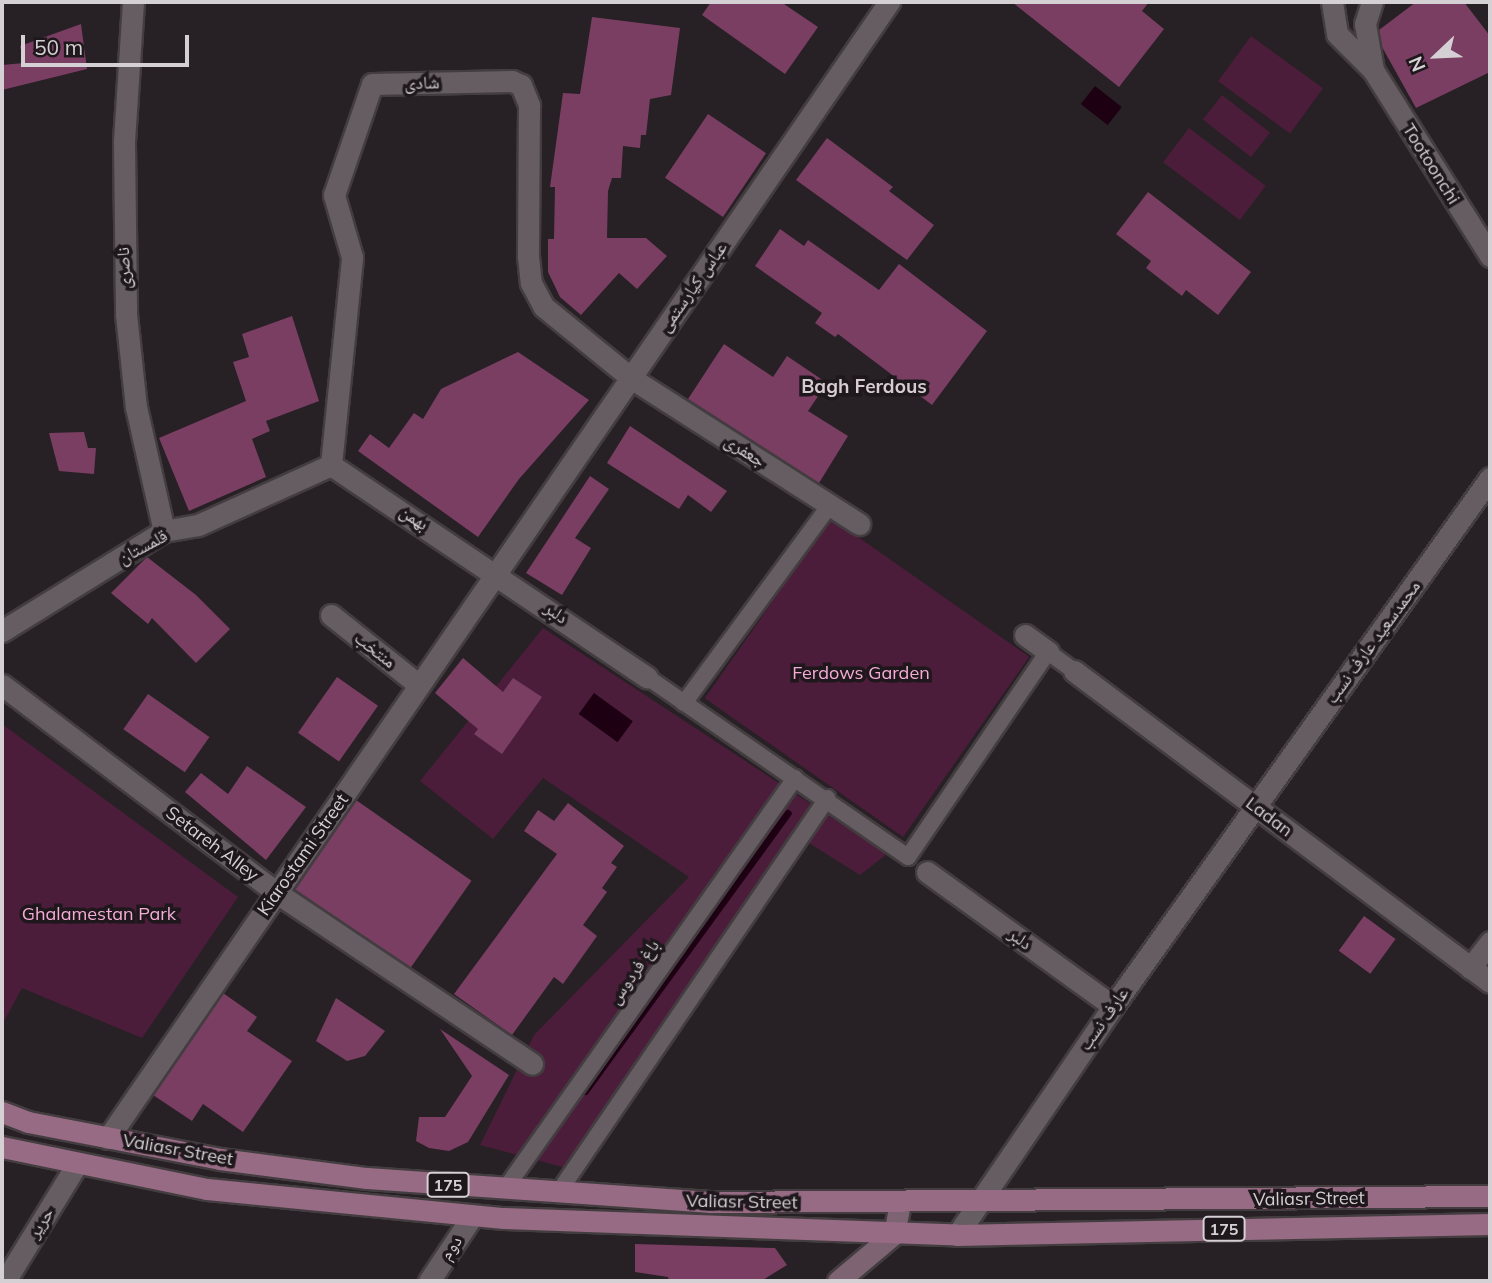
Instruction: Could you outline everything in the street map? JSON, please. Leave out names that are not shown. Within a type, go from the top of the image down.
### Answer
[{"type":"main road","name":"Valiasr Street","points":[[2,1112],[108,1138],[220,1159],[505,1189],[710,1202],[900,1204],[1490,1196]]},
{"type":"main road","name":"Valiasr Street","points":[[2,1147],[207,1189],[473,1215],[957,1235],[1490,1224]]},
{"type":"main road","points":[[838,1281],[894,1234],[900,1204]]},
{"type":"street","name":"ناصری","points":[[133,2],[124,143],[126,314],[136,407],[164,531]]},
{"type":"street","name":"عباس کیارستمی","points":[[497,572],[889,2]]},
{"type":"street","points":[[1332,2],[1337,34],[1373,71]]},
{"type":"street","points":[[1372,2],[1365,24],[1373,71]]},
{"type":"street","name":"Tootoonchi","points":[[1373,71],[1490,256]]},
{"type":"street","name":"شادی","points":[[331,465],[352,257],[334,195],[372,84],[512,80],[521,85],[529,104],[531,283],[544,307],[631,378]]},
{"type":"street","name":"جعفری","points":[[631,378],[859,524]]},
{"type":"street","name":"قلمستان","points":[[2,631],[164,531],[198,525],[331,465]]},
{"type":"street","name":"بهمن","points":[[331,465],[497,572]]},
{"type":"street","name":"محمدسعید عارف نسب","points":[[1255,806],[1490,478]]},
{"type":"street","points":[[684,703],[830,505]]},
{"type":"street","name":"دلبر","points":[[497,572],[684,703],[827,798],[1113,1006]]},
{"type":"street","name":"Kiarostami Street","points":[[108,1138],[497,572]]},
{"type":"street","name":"منتخب","points":[[331,615],[419,685]]},
{"type":"street","points":[[908,857],[1048,652],[1025,635]]},
{"type":"street","name":"Ladan","points":[[1048,652],[1490,982]]},
{"type":"street","name":"Setareh Alley","points":[[2,685],[276,892],[532,1064]]},
{"type":"street","name":"باغ فردوس","points":[[505,1189],[795,778]]},
{"type":"street","points":[[558,1193],[827,798]]},
{"type":"street","name":"عارف نسب","points":[[957,1235],[975,1203],[1255,806]]},
{"type":"street","points":[[1470,968],[1490,942]]},
{"type":"street","name":"حریر","points":[[5,1281],[77,1164]]},
{"type":"street","name":"دوم","points":[[429,1281],[473,1215]]},
{"type":"green space","points":[[1251,36],[1323,88],[1290,134],[1218,81]]},
{"type":"green space","points":[[1222,95],[1270,133],[1251,157],[1203,119]]},
{"type":"green space","points":[[1189,128],[1266,186],[1240,220],[1163,162]]},
{"type":"green space","name":"Ferdows Garden","points":[[831,518],[1029,657],[903,837],[705,698]]},
{"type":"green space","points":[[543,628],[887,854],[860,875],[809,843],[574,1170],[480,1145],[534,1035],[689,877],[543,778],[493,839],[420,781]]},
{"type":"green space","name":"Ghalamestan Park","points":[[2,724],[238,897],[142,1038],[22,988],[2,1025]]},
{"type":"shaded area","points":[[1095,86],[1122,107],[1108,125],[1081,104]]},
{"type":"shaded area","points":[[594,693],[633,721],[618,742],[579,714]]},
{"type":"building","points":[[711,2],[781,2],[818,27],[785,74],[702,15]]},
{"type":"building","points":[[1012,2],[1149,2],[1142,11],[1164,29],[1119,87]]},
{"type":"building","points":[[1416,2],[1464,2],[1490,36],[1490,72],[1416,108],[1382,47],[1379,30]]},
{"type":"building","points":[[592,17],[680,28],[671,95],[650,99],[646,135],[641,135],[640,148],[623,146],[621,178],[612,178],[608,191],[607,238],[646,238],[667,256],[637,289],[619,273],[581,315],[560,297],[548,272],[548,239],[554,239],[555,187],[550,187],[563,93],[580,94]]},
{"type":"building","points":[[81,24],[87,69],[2,90],[2,65],[24,63],[20,46]]},
{"type":"building","points":[[708,114],[766,153],[723,217],[665,178]]},
{"type":"building","points":[[827,138],[893,187],[889,191],[934,225],[907,260],[796,180]]},
{"type":"building","points":[[1148,192],[1251,272],[1218,315],[1186,290],[1182,296],[1146,268],[1151,261],[1116,234]]},
{"type":"building","points":[[780,229],[804,246],[808,240],[879,290],[899,264],[987,331],[932,405],[838,334],[835,337],[815,323],[822,313],[755,266]]},
{"type":"building","points":[[292,316],[319,401],[266,421],[270,431],[252,439],[266,477],[189,511],[159,438],[246,401],[233,362],[249,357],[242,334]]},
{"type":"building","points":[[724,344],[773,377],[787,356],[827,383],[808,411],[848,436],[819,483],[688,399]]},
{"type":"building","points":[[518,352],[589,400],[519,479],[478,537],[358,451],[370,434],[389,448],[414,413],[423,419],[441,389]]},
{"type":"building","points":[[630,426],[727,491],[711,512],[688,495],[679,509],[607,463]]},
{"type":"building","points":[[84,432],[88,448],[96,448],[94,474],[59,471],[49,433]]},
{"type":"building","points":[[590,476],[609,489],[575,538],[591,548],[562,595],[526,573]]},
{"type":"building","points":[[147,557],[196,595],[230,629],[196,663],[152,618],[148,624],[111,593]]},
{"type":"building","points":[[463,658],[503,692],[513,678],[542,697],[502,754],[474,734],[478,729],[435,693]]},
{"type":"building","points":[[337,677],[378,706],[339,761],[298,733]]},
{"type":"building","points":[[148,694],[209,737],[185,772],[123,729]]},
{"type":"building","points":[[247,766],[306,807],[266,860],[185,792],[201,773],[228,794]]},
{"type":"building","points":[[356,800],[472,881],[410,969],[294,888]]},
{"type":"building","points":[[568,803],[624,846],[611,863],[617,867],[602,888],[607,892],[583,925],[597,936],[563,984],[554,977],[512,1035],[454,994],[557,854],[524,831],[538,810],[554,821]]},
{"type":"building","points":[[1364,916],[1396,939],[1370,974],[1339,951]]},
{"type":"building","points":[[223,993],[257,1017],[247,1031],[292,1061],[243,1132],[203,1104],[192,1121],[153,1095]]},
{"type":"building","points":[[336,998],[385,1031],[365,1056],[347,1061],[316,1041]]},
{"type":"building","points":[[440,1029],[509,1075],[468,1142],[449,1151],[429,1148],[416,1141],[419,1117],[445,1117],[472,1076]]},
{"type":"building","points":[[635,1244],[775,1248],[787,1265],[761,1281],[669,1281],[668,1277],[635,1272]]},
{"type":"waterway","points":[[585,1091],[788,813]]},
{"type":"district","name":"Bagh Ferdous","points":[[864,387]]}]
